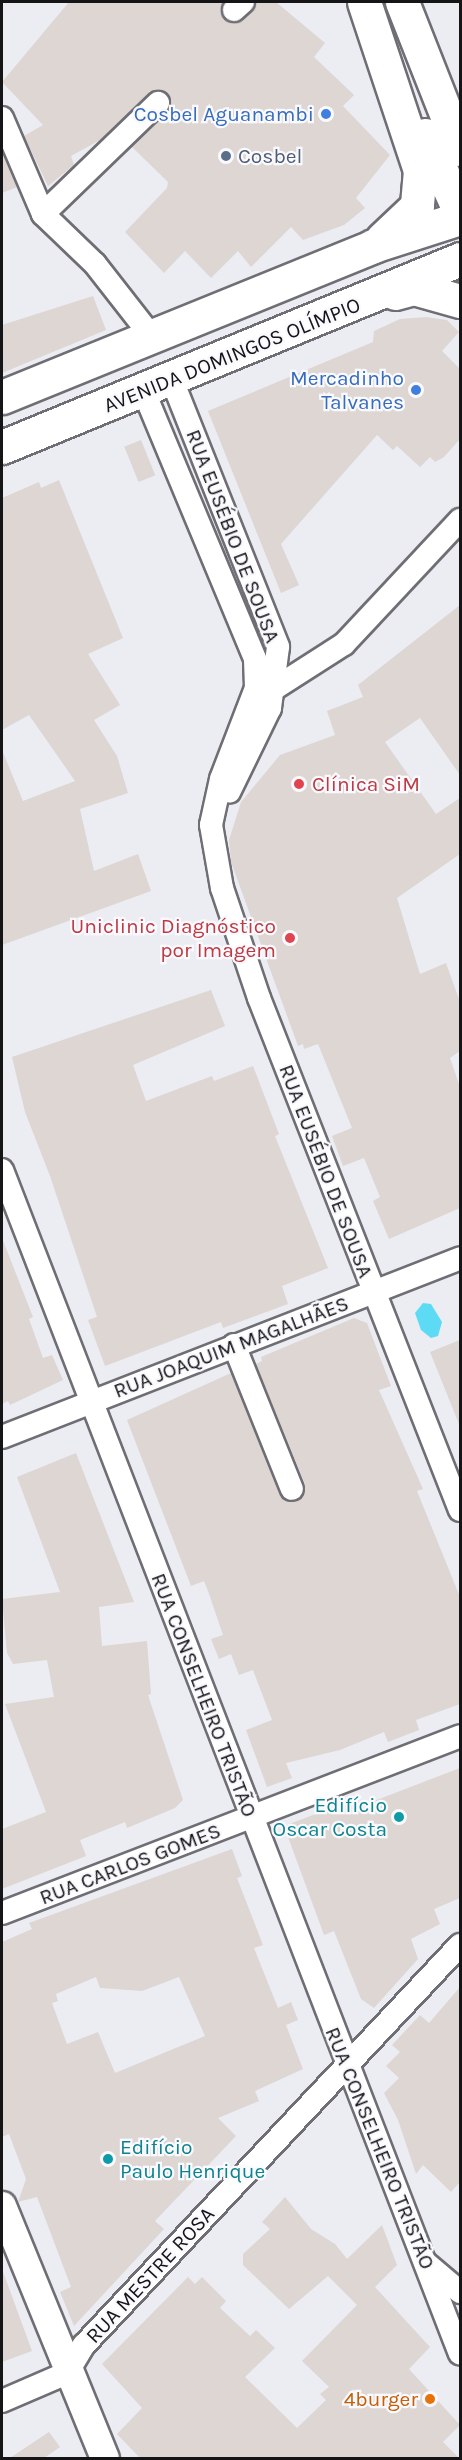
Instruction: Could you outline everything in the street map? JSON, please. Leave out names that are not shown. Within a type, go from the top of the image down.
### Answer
[{"type":"main road","points":[[365,2],[460,212]]},
{"type":"main road","points":[[365,2],[420,170],[417,206],[402,225],[373,246]]},
{"type":"main road","points":[[402,2],[460,149]]},
{"type":"main road","points":[[2,397],[373,246],[460,218]]},
{"type":"main road","name":"AVENIDA DOMINGOS OLÍMPIO","points":[[2,447],[158,386],[460,259]]},
{"type":"main road","points":[[362,302],[414,288],[460,301]]},
{"type":"street","points":[[43,214],[159,104]]},
{"type":"street","points":[[2,118],[43,214],[95,264],[152,337]]},
{"type":"street","name":"RUA EUSÉBIO DE SOUSA","points":[[158,386],[247,562],[278,647],[270,708],[261,731],[212,825]]},
{"type":"street","name":"RUA EUSÉBIO DE SOUSA","points":[[158,386],[220,575],[255,659],[257,675],[251,708],[221,779],[212,825],[222,888],[259,998],[460,1510]]},
{"type":"street","points":[[272,690],[344,644],[460,520]]},
{"type":"street","points":[[220,575],[247,562]]},
{"type":"street","name":"RUA CONSELHEIRO TRISTÃO","points":[[2,1170],[346,2066],[460,2354]]},
{"type":"street","name":"RUA JOAQUIM MAGALHÃES","points":[[2,1437],[460,1258]]},
{"type":"street","points":[[234,1345],[292,1489]]},
{"type":"street","name":"RUA CARLOS GOMES","points":[[2,1913],[460,1736]]},
{"type":"street","name":"RUA MESTRE ROSA","points":[[68,2373],[84,2345],[460,1945]]},
{"type":"street","points":[[2,2206],[68,2373],[105,2458]]},
{"type":"street","points":[[425,2262],[460,2292]]},
{"type":"street","points":[[2,2402],[68,2373]]},
{"type":"water","points":[[423,1303],[431,1304],[442,1322],[438,1336],[431,1338],[421,1330],[415,1313]]},
{"type":"building","points":[[69,2],[224,2],[224,18],[236,23],[252,12],[256,2],[276,2],[325,43],[314,57],[354,95],[343,106],[390,155],[356,198],[365,208],[344,225],[303,240],[291,227],[251,267],[238,251],[211,278],[185,251],[164,273],[125,232],[167,188],[168,182],[132,147],[168,112],[171,100],[168,94],[161,90],[149,93],[100,140],[71,156],[74,165],[48,186],[24,136],[43,125],[2,82]]},
{"type":"building","points":[[2,151],[17,187],[2,193]]},
{"type":"building","points":[[93,296],[106,330],[2,373],[2,325]]},
{"type":"building","points":[[426,317],[447,320],[459,332],[442,351],[460,369],[460,439],[444,457],[435,462],[430,457],[420,467],[397,446],[393,450],[377,435],[281,544],[299,585],[281,593],[208,411],[373,342],[374,331],[400,319]]},
{"type":"building","points":[[141,440],[155,475],[139,482],[124,447]]},
{"type":"building","points":[[59,480],[123,638],[88,654],[120,705],[94,720],[117,756],[128,793],[80,809],[94,871],[138,854],[151,891],[2,945],[2,750],[23,801],[75,781],[29,715],[2,730],[2,498],[39,482],[41,488]]},
{"type":"building","points":[[460,605],[460,775],[420,718],[385,742],[436,814],[460,798],[460,854],[397,898],[420,974],[446,963],[460,1002],[460,1051],[450,1058],[460,1087],[460,1208],[389,1239],[373,1201],[380,1197],[364,1158],[343,1166],[332,1136],[352,1128],[318,1044],[304,1049],[303,1044],[298,1046],[231,862],[229,840],[241,802],[280,755],[335,735],[327,711],[363,697],[358,685]]},
{"type":"building","points":[[211,990],[225,1026],[133,1065],[146,1101],[212,1076],[214,1081],[253,1066],[279,1134],[275,1136],[328,1268],[282,1286],[288,1304],[223,1328],[221,1322],[105,1366],[88,1320],[97,1317],[50,1176],[25,1112],[12,1057]]},
{"type":"building","points":[[2,1238],[33,1317],[29,1319],[43,1358],[52,1355],[63,1380],[10,1405],[8,1401],[2,1404]]},
{"type":"building","points":[[354,1318],[367,1323],[391,1386],[379,1390],[423,1489],[417,1491],[460,1597],[460,1704],[416,1720],[419,1730],[388,1742],[384,1732],[340,1750],[286,1763],[292,1778],[267,1787],[246,1730],[272,1720],[253,1670],[239,1675],[231,1654],[219,1659],[211,1639],[223,1635],[208,1591],[204,1581],[191,1586],[127,1420],[231,1373],[279,1494],[290,1502],[298,1501],[305,1491],[305,1484],[256,1364],[262,1361],[261,1357]]},
{"type":"building","points":[[460,1340],[460,1424],[459,1424],[430,1352]]},
{"type":"building","points":[[76,1453],[134,1602],[99,1607],[102,1646],[147,1641],[151,1694],[148,1695],[183,1800],[175,1808],[127,1828],[125,1822],[80,1840],[86,1856],[2,1889],[2,1829],[46,1812],[5,1704],[54,1697],[47,1660],[13,1664],[7,1653],[2,1599],[60,1592],[17,1477]]},
{"type":"building","points":[[460,1768],[460,1898],[434,1909],[440,1924],[411,1939],[418,1959],[374,2008],[361,1999],[334,1931],[324,1935],[284,1826],[358,1798],[361,1806]]},
{"type":"building","points":[[232,1849],[242,1876],[237,1878],[263,1945],[254,1948],[278,2008],[291,2002],[298,2020],[286,2025],[303,2069],[255,2091],[259,2101],[218,2118],[236,2136],[155,2221],[164,2229],[74,2326],[60,2292],[71,2287],[37,2197],[18,2202],[26,2179],[9,2134],[2,2137],[2,1942],[32,1929],[29,1923]],"holes":[[[96,1977],[100,1988],[142,1991],[179,1977],[205,2036],[115,2073],[98,2032],[67,2044],[52,2003],[58,2001],[56,1994]]]},
{"type":"building","points":[[460,1987],[460,2182],[451,2192],[423,2165],[416,2174],[398,2120],[384,2093],[399,2078],[386,2066],[400,2052],[392,2045],[420,2015],[429,2023]]},
{"type":"building","points":[[285,2197],[311,2229],[335,2244],[347,2259],[382,2225],[397,2265],[375,2287],[430,2347],[409,2369],[460,2425],[443,2442],[459,2458],[140,2458],[117,2434],[142,2408],[102,2364],[188,2277],[195,2284],[202,2277],[226,2301],[220,2308],[250,2336],[256,2330],[275,2348],[245,2377],[297,2428],[326,2400],[320,2394],[329,2387],[302,2361],[357,2305],[328,2276],[289,2309],[243,2265],[243,2254],[270,2229],[262,2222]]},
{"type":"building","points":[[2,2269],[32,2351],[2,2362]]},
{"type":"building","points":[[49,2432],[60,2447],[44,2458],[10,2458]]},
{"type":"place","name":"Cosbel Aguanambi","points":[[326,114]]},
{"type":"place","name":"Cosbel","points":[[226,156]]},
{"type":"place","name":"Mercadinho Talvanes","points":[[416,390]]},
{"type":"place","name":"Clínica SiM","points":[[299,784]]},
{"type":"place","name":"Uniclinic Diagnóstico por Imagem","points":[[290,938]]},
{"type":"place","name":"Edifício Oscar Costa","points":[[399,1817]]},
{"type":"place","name":"Edifício Paulo Henrique","points":[[108,2159]]},
{"type":"place","name":"4burger","points":[[430,2399]]}]
